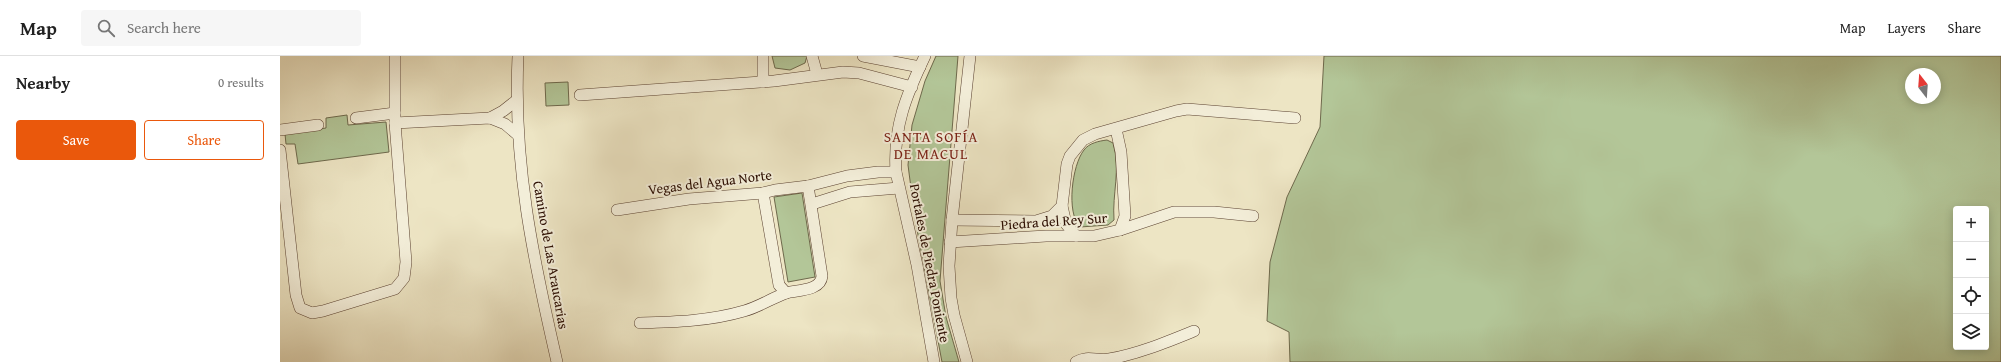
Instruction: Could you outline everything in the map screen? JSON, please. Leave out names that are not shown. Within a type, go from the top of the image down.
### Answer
[{"type":"street","points":[[280,150],[297,302],[300,308],[306,312],[312,313],[323,311],[395,289],[404,278],[406,262],[395,118],[395,56]]},
{"type":"street","name":"Camino de Las Araucarias","points":[[518,56],[518,135],[522,180],[529,234],[557,362]]},
{"type":"street","points":[[763,56],[763,82]]},
{"type":"street","points":[[812,56],[817,74]]},
{"type":"street","points":[[863,56],[920,68]]},
{"type":"street","name":"Portales de Piedra Poniente","points":[[925,56],[898,125],[895,149],[896,172],[917,265],[934,362]]},
{"type":"street","points":[[967,362],[951,298],[949,266],[952,220],[970,56]]},
{"type":"street","points":[[580,95],[763,82],[817,74],[843,72],[860,73],[912,87]]},
{"type":"street","points":[[490,118],[503,111],[517,100]]},
{"type":"street","points":[[1076,236],[1066,224],[1062,206],[1067,164],[1076,147],[1083,140],[1095,134],[1187,109],[1295,118]]},
{"type":"street","points":[[356,118],[490,118],[504,124],[518,135]]},
{"type":"street","points":[[280,130],[318,124]]},
{"type":"street","points":[[1116,129],[1121,152],[1124,216],[1120,230]]},
{"type":"street","name":"Vegas del Agua Norte","points":[[617,210],[689,199],[763,194],[775,190],[808,186],[847,176],[878,172],[896,172]]},
{"type":"street","points":[[640,324],[712,318],[745,311],[786,293],[816,286],[822,280],[822,276],[808,186]]},
{"type":"street","points":[[812,204],[850,192],[875,188],[899,188]]},
{"type":"street","points":[[763,194],[779,285],[786,293]]},
{"type":"street","points":[[952,220],[1036,221],[1052,216],[1062,206]]},
{"type":"street","name":"Piedra del Rey Sur","points":[[950,242],[1046,236],[1094,236],[1120,230],[1174,212],[1214,212],[1253,216]]},
{"type":"street","points":[[1076,362],[1084,358],[1108,361],[1194,332]]},
{"type":"green space","points":[[772,56],[807,56],[805,63],[790,70],[775,68]]},
{"type":"green space","points":[[936,56],[958,56],[940,281],[946,317],[959,362],[942,362],[915,219],[908,165],[912,125],[925,81]]},
{"type":"green space","points":[[1324,56],[2001,56],[2001,362],[1290,362],[1289,332],[1267,321],[1270,262],[1287,197],[1320,127]]},
{"type":"green space","points":[[568,82],[569,105],[546,106],[545,83]]},
{"type":"green space","points":[[347,115],[348,125],[386,122],[389,152],[298,164],[295,144],[286,144],[285,134],[326,128],[326,118]]},
{"type":"green space","points":[[1107,140],[1113,143],[1116,163],[1114,220],[1108,225],[1080,227],[1073,211],[1072,200],[1072,189],[1076,166],[1086,148],[1094,143]]},
{"type":"green space","points":[[802,193],[815,277],[788,282],[774,197]]},
{"type":"district","name":"SANTA SOFÍA DE MACUL","points":[[931,146]]}]
